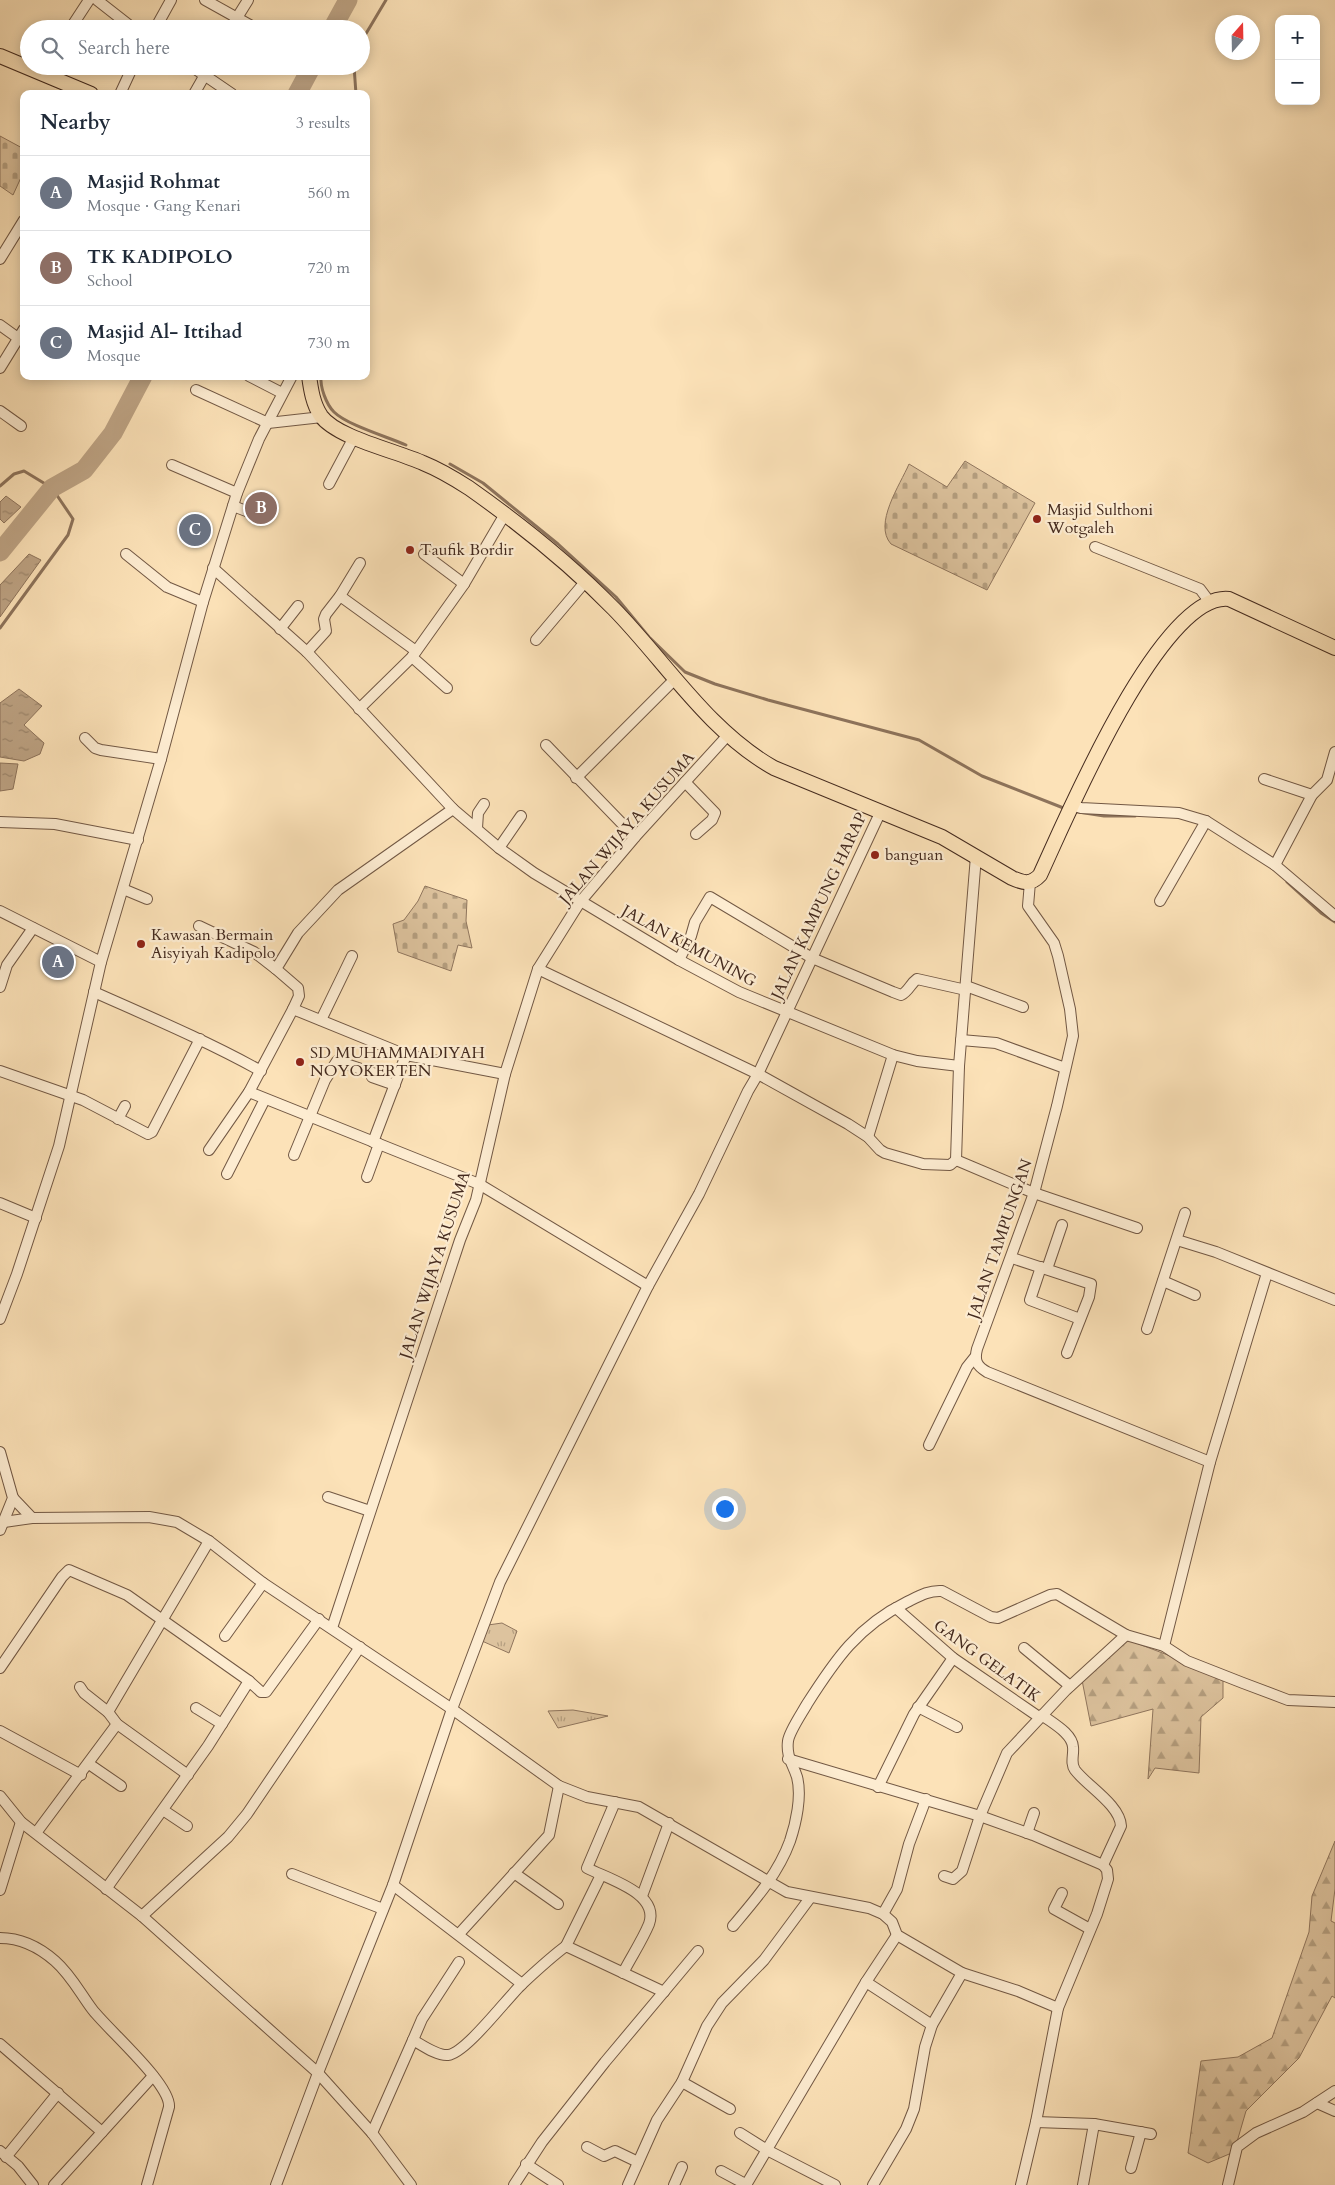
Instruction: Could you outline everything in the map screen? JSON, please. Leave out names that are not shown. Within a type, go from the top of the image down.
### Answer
[{"type":"main road","points":[[0,56],[20,62]]},
{"type":"main road","points":[[54,75],[82,90]]},
{"type":"main road","points":[[310,380],[314,402],[322,417],[338,429],[354,437],[424,463],[463,484],[505,514],[615,609],[675,679],[728,735],[771,766],[880,813],[942,837],[1012,878],[1030,882],[1040,875],[1069,810],[1144,669],[1167,639],[1197,609],[1221,598],[1228,599],[1335,648]]},
{"type":"street","points":[[76,20],[89,0]]},
{"type":"street","points":[[160,20],[171,0]]},
{"type":"street","points":[[205,0],[240,20]]},
{"type":"street","points":[[236,18],[248,0]]},
{"type":"street","points":[[102,2],[123,20]]},
{"type":"street","points":[[122,90],[129,75]]},
{"type":"street","points":[[196,90],[205,75]]},
{"type":"street","points":[[211,75],[228,90]]},
{"type":"street","points":[[0,259],[20,226]]},
{"type":"street","points":[[0,324],[20,334]]},
{"type":"street","points":[[0,368],[20,336]]},
{"type":"street","points":[[257,380],[282,393]]},
{"type":"street","points":[[1,1315],[36,1218],[58,1146],[101,962],[138,840],[213,568],[233,506],[259,440],[290,380]]},
{"type":"street","points":[[196,390],[268,423],[322,417]]},
{"type":"street","points":[[0,411],[21,426]]},
{"type":"street","points":[[328,484],[354,437]]},
{"type":"street","points":[[172,465],[238,493]]},
{"type":"street","points":[[233,506],[254,514]]},
{"type":"street","points":[[359,709],[414,654],[464,584],[505,514]]},
{"type":"street","points":[[1095,547],[1200,589],[1209,602]]},
{"type":"street","points":[[126,554],[167,588],[203,602]]},
{"type":"street","points":[[424,554],[464,584]]},
{"type":"street","points":[[306,652],[326,631],[324,619],[360,563]]},
{"type":"street","name":"JALAN KEMUNING","points":[[213,568],[306,652],[453,808],[499,848],[580,902],[679,960],[739,992],[893,1055],[917,1061],[959,1066]]},
{"type":"street","points":[[536,640],[585,582]]},
{"type":"street","points":[[340,596],[414,654],[447,688]]},
{"type":"street","points":[[280,629],[298,606]]},
{"type":"street","points":[[576,778],[675,679]]},
{"type":"street","name":"JALAN WIJAYA KUSUMA","points":[[332,1628],[460,1240],[476,1200],[505,1074],[538,969],[580,902],[635,837],[728,735]]},
{"type":"street","points":[[85,738],[95,748],[101,750],[161,759]]},
{"type":"street","points":[[546,745],[635,837]]},
{"type":"street","points":[[1275,865],[1312,795],[1327,780],[1335,756]]},
{"type":"street","points":[[1264,778],[1312,795]]},
{"type":"street","points":[[685,782],[715,813],[712,820],[696,834]]},
{"type":"street","points":[[477,828],[478,813],[484,804]]},
{"type":"street","points":[[276,969],[298,933],[338,890],[409,842],[453,808]]},
{"type":"street","points":[[1069,810],[1082,808],[1179,813],[1204,824],[1275,865],[1335,916]]},
{"type":"street","name":"JALAN KAMPUNG HARAP","points":[[276,2185],[318,2073],[394,1885],[452,1709],[500,1582],[648,1286],[699,1194],[758,1074],[880,813]]},
{"type":"street","points":[[499,848],[521,816]]},
{"type":"street","points":[[0,822],[56,824],[138,840]]},
{"type":"street","points":[[1160,901],[1204,824]]},
{"type":"street","points":[[538,969],[758,1074],[848,1124],[868,1137],[880,1150],[892,1156],[942,1166],[950,1165],[956,1160],[959,1066],[976,856]]},
{"type":"street","name":"JALAN TAMPUNGAN","points":[[929,1445],[967,1366],[975,1356],[1012,1258],[1034,1193],[1058,1106],[1073,1036],[1063,972],[1054,943],[1028,906],[1030,882]]},
{"type":"street","points":[[123,889],[146,899]]},
{"type":"street","points":[[679,960],[691,936],[695,922],[710,897],[812,958],[902,995],[907,992],[911,983],[917,979],[966,988],[1023,1007]]},
{"type":"street","points":[[0,911],[101,962]]},
{"type":"street","points":[[199,926],[254,952],[298,988],[299,996],[249,1092],[209,1150]]},
{"type":"street","points":[[0,987],[7,965],[33,928]]},
{"type":"street","points":[[321,1020],[352,956]]},
{"type":"street","points":[[94,992],[200,1039],[261,1071]]},
{"type":"street","points":[[293,1009],[406,1056],[505,1074]]},
{"type":"street","points":[[0,1071],[71,1096],[148,1134],[152,1132],[200,1039]]},
{"type":"street","points":[[962,1040],[996,1043],[1065,1068]]},
{"type":"street","points":[[868,1137],[893,1055]]},
{"type":"street","points":[[367,1177],[376,1143],[406,1056]]},
{"type":"street","points":[[294,1155],[309,1116],[337,1061],[372,1073],[372,1077],[395,1085]]},
{"type":"street","points":[[249,1092],[479,1184],[648,1286]]},
{"type":"street","points":[[227,1174],[265,1099]]},
{"type":"street","points":[[118,1119],[125,1106]]},
{"type":"street","points":[[956,1160],[1034,1193],[1137,1228]]},
{"type":"street","points":[[0,1203],[36,1218]]},
{"type":"street","points":[[1147,1329],[1185,1214]]},
{"type":"street","points":[[1062,1225],[1030,1300],[1080,1319]]},
{"type":"street","points":[[1177,1240],[1216,1252],[1335,1300]]},
{"type":"street","points":[[1012,1258],[1091,1284],[1089,1297],[1067,1353]]},
{"type":"street","points":[[1164,1646],[1210,1462],[1267,1273]]},
{"type":"street","points":[[1163,1281],[1195,1295]]},
{"type":"street","points":[[975,1356],[979,1368],[987,1372],[1210,1462]]},
{"type":"street","points":[[0,1452],[14,1498],[32,1518]]},
{"type":"street","points":[[328,1497],[370,1511]]},
{"type":"street","points":[[2,1526],[14,1498]]},
{"type":"street","points":[[2,1526],[32,1518],[164,1518],[177,1522],[208,1540],[262,1582],[452,1709],[559,1786],[588,1797],[639,1807],[670,1823],[787,1892],[869,1908],[883,1914],[892,1922],[897,1935],[962,1973],[1018,1991],[1058,2008]]},
{"type":"street","points":[[108,1712],[208,1540]]},
{"type":"street","points":[[0,1668],[62,1577],[70,1570],[127,1595],[249,1681],[261,1692],[266,1692],[319,1619]]},
{"type":"street","points":[[225,1636],[262,1582]]},
{"type":"street","points":[[733,1926],[769,1883],[790,1841],[797,1810],[797,1778],[788,1759],[788,1740],[830,1667],[861,1632],[896,1608],[924,1594],[942,1591],[991,1617],[998,1618],[1010,1615],[1050,1595],[1057,1594],[1126,1635],[1164,1646],[1187,1661],[1288,1700],[1335,1702]]},
{"type":"street","name":"GANG GELATIK","points":[[896,1608],[952,1658],[1067,1734],[1072,1741],[1072,1761],[1075,1770],[1105,1800],[1121,1820],[1121,1826],[1103,1865]]},
{"type":"street","points":[[944,1876],[953,1878],[962,1871],[980,1816],[1006,1753],[1070,1686],[1126,1635]]},
{"type":"street","points":[[142,1916],[228,1838],[247,1814],[360,1647]]},
{"type":"street","points":[[1024,1648],[1070,1686]]},
{"type":"street","points":[[878,1787],[918,1707],[952,1658]]},
{"type":"street","points":[[106,1889],[188,1775],[249,1681]]},
{"type":"street","points":[[80,1686],[84,1693],[108,1712],[117,1724],[188,1775]]},
{"type":"street","points":[[918,1707],[957,1727]]},
{"type":"street","points":[[196,1708],[222,1724]]},
{"type":"street","points":[[36,1833],[81,1775],[117,1724]]},
{"type":"street","points":[[0,1732],[81,1775]]},
{"type":"street","points":[[788,1759],[831,1770],[878,1787],[926,1799],[980,1816],[1027,1833],[1103,1865],[1107,1870],[1108,1879],[1097,1914],[1058,2008],[1036,2122],[1021,2185]]},
{"type":"street","points":[[88,1764],[121,1786]]},
{"type":"street","points":[[459,1934],[548,1835],[559,1786]]},
{"type":"street","points":[[0,1796],[21,1822],[142,1916],[318,2073],[372,2132],[411,2185]]},
{"type":"street","points":[[883,1914],[897,1889],[909,1844],[926,1799]]},
{"type":"street","points":[[615,1802],[587,1868],[642,1896],[649,1906],[651,1916],[648,1925],[623,1973]]},
{"type":"street","points":[[163,1810],[187,1826]]},
{"type":"street","points":[[1027,1833],[1034,1813]]},
{"type":"street","points":[[0,1890],[21,1822]]},
{"type":"street","points":[[642,1896],[670,1823]]},
{"type":"street","points":[[514,1873],[558,1904]]},
{"type":"street","points":[[292,1874],[384,1909]]},
{"type":"street","points":[[413,2040],[441,2054],[449,2055],[466,2045],[522,1984],[566,1946],[602,1875]]},
{"type":"street","points":[[394,1885],[522,1984]]},
{"type":"street","points":[[1062,1893],[1054,1909],[1090,1929]]},
{"type":"street","points":[[628,2185],[657,2120],[682,2082],[707,2026],[722,2002],[764,1960],[810,1898]]},
{"type":"street","points":[[721,2171],[746,2185],[866,1982],[897,1935]]},
{"type":"street","points":[[0,1938],[22,1940],[54,1960],[72,1979],[93,2010],[153,2076],[170,2101],[147,2185]]},
{"type":"street","points":[[566,1946],[664,1992]]},
{"type":"street","points":[[514,2185],[526,2164],[605,2062],[698,1951]]},
{"type":"street","points":[[372,2132],[422,2019],[459,1962]]},
{"type":"street","points":[[872,2185],[906,2129],[914,2109],[925,2047],[932,2024],[962,1973]]},
{"type":"street","points":[[866,1982],[932,2024]]},
{"type":"street","points":[[0,2044],[102,2132]]},
{"type":"street","points":[[54,2185],[153,2076]]},
{"type":"street","points":[[682,2082],[730,2109]]},
{"type":"street","points":[[1228,2185],[1237,2146],[1256,2133],[1303,2112],[1335,2090]]},
{"type":"street","points":[[28,2183],[18,2166],[3,2154],[58,2093]]},
{"type":"street","points":[[1317,2103],[1335,2111]]},
{"type":"street","points":[[1036,2122],[1094,2124],[1146,2133],[1131,2168]]},
{"type":"street","points":[[1083,2185],[1094,2124]]},
{"type":"street","points":[[740,2133],[767,2150],[835,2185]]},
{"type":"street","points":[[587,2148],[604,2156],[613,2151],[618,2152],[638,2162]]},
{"type":"street","points":[[526,2164],[558,2185]]},
{"type":"street","points":[[674,2185],[682,2166]]},
{"type":"green space","points":[[0,136],[20,147],[20,180],[13,195],[0,186]]},
{"type":"green space","points":[[965,461],[1035,503],[987,590],[891,544],[886,536],[886,515],[909,464],[947,487]]},
{"type":"green space","points":[[425,886],[467,900],[466,921],[472,948],[458,945],[451,971],[398,952],[393,924],[404,920],[418,901]]},
{"type":"green space","points":[[502,1623],[517,1631],[509,1653],[482,1641],[488,1625]]},
{"type":"green space","points":[[1123,1638],[1223,1676],[1223,1698],[1201,1717],[1199,1773],[1155,1768],[1148,1779],[1153,1709],[1091,1726],[1081,1675]]},
{"type":"green space","points":[[573,1710],[608,1716],[558,1728],[548,1711]]},
{"type":"green space","points":[[1335,1841],[1335,1889],[1331,1921],[1335,1923],[1335,1998],[1332,1996],[1299,2058],[1246,2111],[1234,2152],[1208,2163],[1188,2153],[1201,2061],[1238,2057],[1272,2038],[1309,1932],[1312,1896]]},
{"type":"water","points":[[6,496],[21,507],[4,523],[0,519],[0,502]]},
{"type":"water","points":[[29,554],[41,560],[0,617],[0,585]]},
{"type":"water","points":[[19,689],[42,706],[24,725],[44,743],[40,754],[24,761],[0,757],[0,703]]},
{"type":"water","points":[[0,763],[18,764],[13,789],[0,791]]},
{"type":"waterway","points":[[337,20],[348,0]]},
{"type":"waterway","points":[[370,27],[386,0]]},
{"type":"waterway","points":[[299,90],[307,75]]},
{"type":"waterway","points":[[355,75],[356,90]]},
{"type":"waterway","points":[[0,552],[52,488],[84,470],[113,433],[141,380]]},
{"type":"waterway","points":[[321,380],[328,405],[340,417],[406,445]]},
{"type":"waterway","points":[[450,464],[483,483],[558,544],[616,597],[649,637],[685,672],[715,684],[768,700],[919,740],[982,776],[1066,809]]},
{"type":"waterway","points":[[0,486],[14,474],[24,471],[52,488],[73,519],[68,535],[0,628]]},
{"type":"waterway","points":[[1072,811],[1104,816],[1135,816]]},
{"type":"waterway","points":[[1287,882],[1321,913],[1335,922]]},
{"type":"place","name":"TK KADIPOLO","points":[[261,508]]},
{"type":"place","name":"Masjid Sulthoni Wotgaleh","points":[[1037,519]]},
{"type":"place","name":"Masjid Al- Ittihad","points":[[195,530]]},
{"type":"place","name":"Taufik Bordir","points":[[410,550]]},
{"type":"place","name":"banguan","points":[[875,855]]},
{"type":"place","name":"Kawasan Bermain Aisyiyah Kadipolo","points":[[141,944]]},
{"type":"place","name":"Masjid Rohmat","points":[[58,962]]},
{"type":"place","name":"SD MUHAMMADIYAH NOYOKERTEN","points":[[300,1062]]}]
